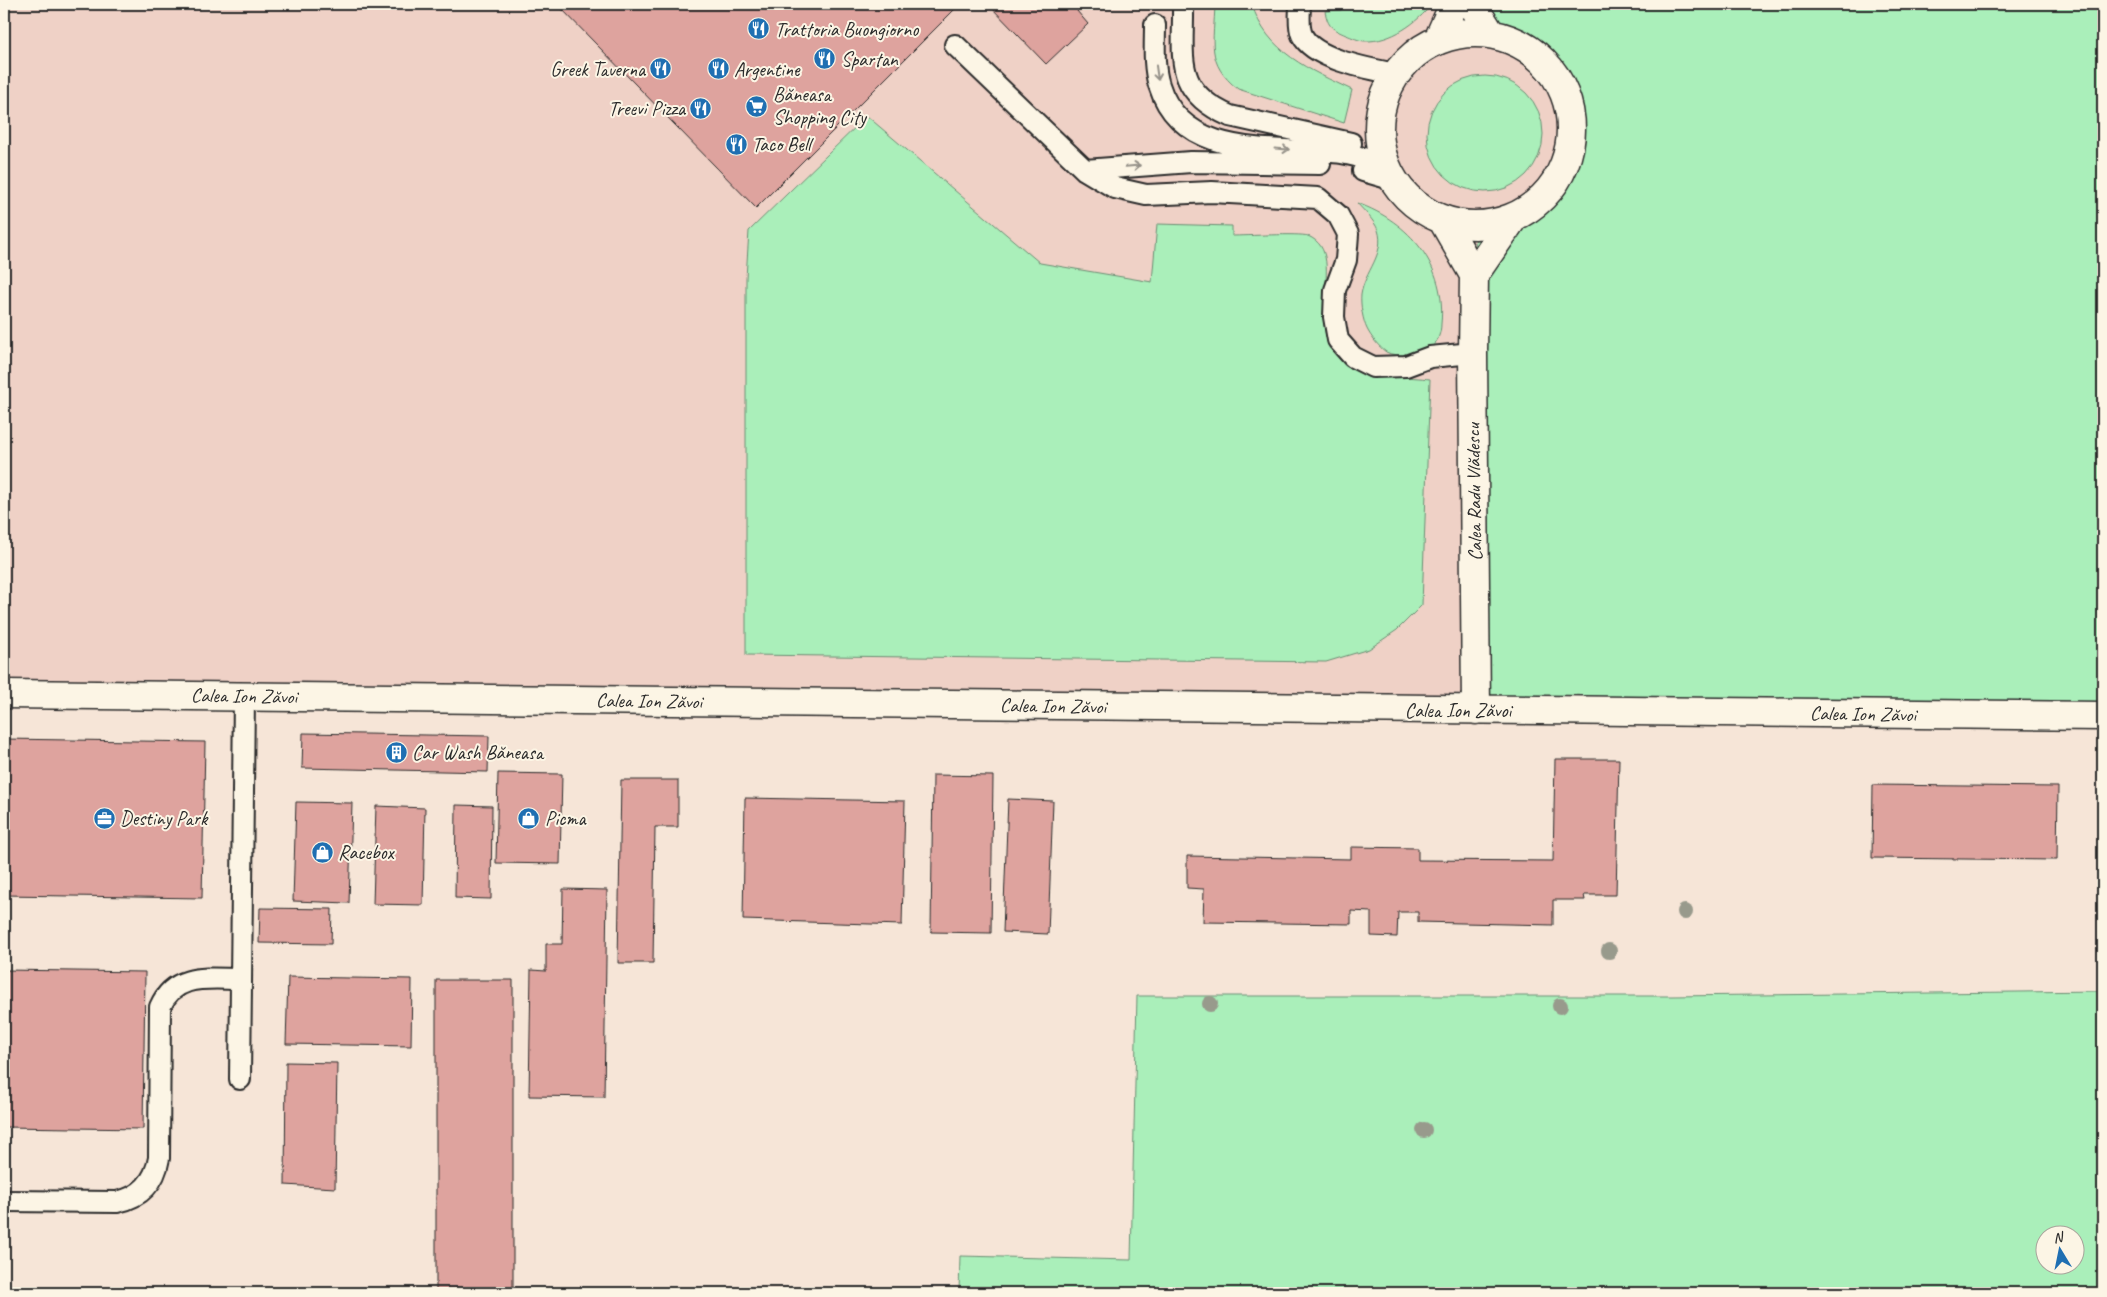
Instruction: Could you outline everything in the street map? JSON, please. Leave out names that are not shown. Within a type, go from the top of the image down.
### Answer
[{"type":"street","points":[[1438,40],[1454,4]]},
{"type":"street","points":[[1472,4],[1492,34]]},
{"type":"street","points":[[1464,34],[1492,34],[1508,38],[1523,45],[1551,69],[1561,85],[1568,103],[1571,139],[1567,157],[1560,174],[1543,197],[1530,208],[1514,217],[1495,223],[1459,224],[1442,219],[1423,210],[1407,197],[1387,165],[1379,124],[1384,98],[1396,74],[1415,54],[1438,40],[1464,34]]},
{"type":"street","points":[[1442,219],[1474,275],[1514,217]]},
{"type":"street","name":"Calea Radu Vlădescu","points":[[1474,275],[1476,710]]},
{"type":"street","name":"Calea Ion Zăvoi","points":[[4,694],[2103,716]]},
{"type":"lane","points":[[1183,4],[1184,67],[1186,77],[1190,86],[1215,109],[1230,116],[1387,165]]},
{"type":"lane","points":[[1300,4],[1301,33],[1314,48],[1366,68],[1396,74]]},
{"type":"lane","points":[[1155,24],[1154,56],[1159,84],[1167,104],[1179,120],[1197,133],[1219,143],[1342,153],[1387,165]]},
{"type":"lane","points":[[955,44],[1084,170],[1115,188],[1146,196],[1212,192],[1318,198],[1338,215],[1348,234],[1346,260],[1335,290],[1334,317],[1338,340],[1353,357],[1373,367],[1406,366],[1430,357],[1473,352]]},
{"type":"lane","points":[[1084,170],[1191,162],[1387,165]]},
{"type":"lane","points":[[240,1079],[244,696]]},
{"type":"lane","points":[[4,1201],[117,1202],[131,1199],[140,1193],[157,1171],[159,1158],[160,1007],[164,997],[172,988],[181,983],[196,979],[241,979]]},
{"type":"shaded area","points":[[4,4],[1459,4],[1456,35],[1473,33],[1508,38],[1538,56],[1551,69],[1561,85],[1568,103],[1571,121],[1561,174],[1543,197],[1514,217],[1495,223],[1477,225],[1476,710],[4,694]]},
{"type":"green space","points":[[1215,4],[1252,4],[1259,21],[1279,47],[1306,67],[1352,90],[1344,123],[1238,89],[1227,79],[1220,70],[1214,51]]},
{"type":"green space","points":[[1341,4],[1432,4],[1419,18],[1394,35],[1365,41],[1341,33],[1329,24],[1325,11],[1341,10]]},
{"type":"green space","points":[[1459,4],[2103,4],[2103,716],[1476,710],[1474,275],[1476,225],[1508,218],[1527,209],[1544,195],[1556,180],[1563,166],[1568,107],[1567,99],[1555,75],[1546,63],[1524,46],[1498,37],[1470,34],[1455,35]]},
{"type":"green space","points":[[1485,76],[1507,81],[1526,93],[1538,112],[1543,134],[1538,156],[1526,175],[1507,187],[1485,192],[1463,187],[1444,175],[1432,156],[1427,134],[1432,112],[1444,93],[1463,81]]},
{"type":"green space","points":[[867,116],[1040,263],[1152,282],[1157,224],[1232,226],[1232,236],[1303,235],[1308,236],[1321,246],[1326,261],[1324,320],[1327,340],[1338,357],[1364,373],[1430,379],[1422,605],[1397,630],[1369,649],[1326,662],[746,655],[746,278],[749,231]]},
{"type":"green space","points":[[1357,203],[1376,211],[1408,234],[1421,249],[1431,265],[1438,283],[1441,303],[1441,327],[1435,343],[1426,350],[1408,355],[1391,354],[1378,344],[1367,329],[1362,312],[1361,295],[1377,255],[1380,239],[1374,223]]},
{"type":"green space","points":[[2103,991],[2103,1293],[959,1293],[960,1256],[1131,1260],[1137,996],[1672,996]]},
{"type":"building","points":[[306,4],[321,4],[320,8]]},
{"type":"building","name":"Băneasa Shopping City","points":[[557,4],[960,4],[756,208]]},
{"type":"building","points":[[988,4],[1084,4],[1077,11],[1088,24],[1046,64]]},
{"type":"building","name":"Car Wash Băneasa","points":[[303,733],[489,736],[488,772],[302,768]]},
{"type":"building","name":"Destiny Park","points":[[4,739],[205,742],[202,898],[4,895]]},
{"type":"building","points":[[1555,759],[1619,759],[1616,895],[1584,895],[1585,900],[1553,900],[1553,925],[1418,922],[1418,912],[1398,912],[1397,937],[1371,936],[1371,912],[1351,911],[1351,924],[1203,922],[1204,889],[1187,888],[1187,856],[1351,859],[1351,847],[1418,848],[1418,860],[1553,861]]},
{"type":"building","name":"Picma","points":[[498,773],[562,774],[560,864],[496,863]]},
{"type":"building","points":[[933,775],[993,776],[991,933],[931,932]]},
{"type":"building","points":[[621,780],[678,780],[678,827],[655,827],[653,963],[618,963]]},
{"type":"building","points":[[1873,785],[2058,787],[2057,860],[1872,858]]},
{"type":"building","points":[[745,798],[905,801],[902,925],[743,920]]},
{"type":"building","points":[[1008,799],[1053,801],[1048,934],[1003,932]]},
{"type":"building","name":"Racebox","points":[[296,802],[352,803],[349,903],[293,901]]},
{"type":"building","points":[[456,805],[492,806],[491,899],[455,898]]},
{"type":"building","points":[[376,806],[425,808],[423,905],[373,904]]},
{"type":"building","points":[[563,889],[607,890],[604,1097],[529,1096],[531,970],[546,971],[546,944],[562,944]]},
{"type":"building","points":[[260,908],[332,909],[331,944],[259,943]]},
{"type":"building","points":[[4,970],[145,972],[143,1129],[4,1127]]},
{"type":"building","points":[[288,977],[412,979],[411,1046],[286,1044]]},
{"type":"building","points":[[436,980],[513,980],[513,1293],[436,1293]]},
{"type":"building","points":[[286,1062],[337,1063],[335,1188],[285,1185]]},
{"type":"place","name":"Trattoria Buongiorno","points":[[759,29]]},
{"type":"place","name":"Spartan","points":[[825,59]]},
{"type":"place","name":"Greek Taverna","points":[[661,69]]},
{"type":"place","name":"Argentine","points":[[718,69]]},
{"type":"place","name":"Băneasa Shopping City","points":[[757,106]]},
{"type":"place","name":"Treevi Pizza","points":[[701,108]]},
{"type":"place","name":"Taco Bell","points":[[736,144]]},
{"type":"place","name":"Car Wash Băneasa","points":[[396,752]]},
{"type":"place","name":"Destiny Park","points":[[104,818]]},
{"type":"place","name":"Picma","points":[[529,818]]},
{"type":"place","name":"Racebox","points":[[322,852]]}]
